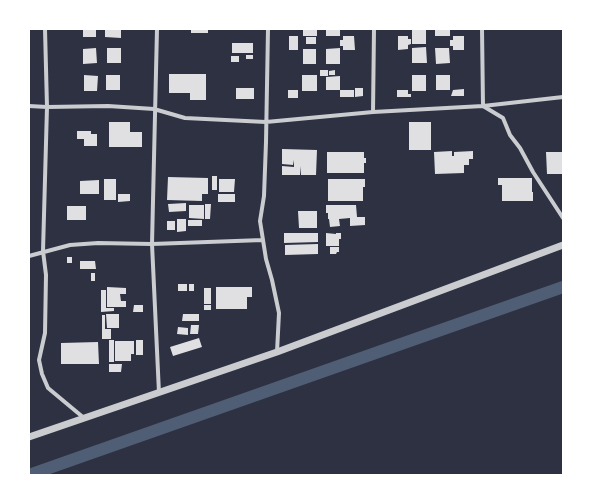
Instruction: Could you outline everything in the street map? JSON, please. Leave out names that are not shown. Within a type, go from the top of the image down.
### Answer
[{"type":"street","points":[[45,29],[47,107],[43,251],[46,275],[44,333],[39,360],[42,374],[48,388],[84,418]]},
{"type":"street","points":[[157,29],[152,244],[159,393]]},
{"type":"street","points":[[268,29],[264,196],[260,221],[266,259],[279,313],[277,352]]},
{"type":"street","points":[[373,112],[374,29]]},
{"type":"street","points":[[482,29],[483,106]]},
{"type":"street","points":[[29,106],[108,106],[154,108],[185,118],[266,122],[373,112],[483,106],[563,97]]},
{"type":"street","points":[[483,106],[503,118],[510,134],[563,218]]},
{"type":"street","points":[[29,256],[43,251],[70,245],[98,243],[152,244],[263,240]]},
{"type":"street","points":[[29,437],[277,352],[563,245]]},
{"type":"building","points":[[83,29],[96,29],[96,37],[83,37]]},
{"type":"building","points":[[105,29],[121,29],[121,38],[105,37]]},
{"type":"building","points":[[191,29],[208,29],[208,33],[191,33]]},
{"type":"building","points":[[303,29],[317,29],[317,36],[303,36]]},
{"type":"building","points":[[326,29],[340,29],[340,36],[326,36]]},
{"type":"building","points":[[412,29],[426,29],[426,44],[412,44]]},
{"type":"building","points":[[435,29],[450,29],[450,36],[435,36]]},
{"type":"building","points":[[289,36],[298,36],[298,50],[289,50]]},
{"type":"building","points":[[343,36],[354,36],[355,50],[343,50],[343,46],[340,46],[340,40],[343,40]]},
{"type":"building","points":[[398,36],[408,36],[408,39],[411,39],[411,44],[408,45],[408,49],[398,50]]},
{"type":"building","points":[[453,36],[464,36],[464,50],[453,50],[453,46],[450,46],[450,40],[453,40]]},
{"type":"building","points":[[306,37],[316,37],[316,44],[306,44]]},
{"type":"building","points":[[232,43],[253,43],[253,53],[232,53]]},
{"type":"building","points":[[426,47],[427,63],[412,63],[412,48]]},
{"type":"building","points":[[96,48],[97,63],[83,64],[83,49]]},
{"type":"building","points":[[107,48],[121,48],[121,63],[107,63]]},
{"type":"building","points":[[340,48],[340,64],[326,64],[326,49]]},
{"type":"building","points":[[435,48],[449,48],[450,63],[436,64]]},
{"type":"building","points":[[303,49],[316,49],[316,64],[303,64]]},
{"type":"building","points":[[246,55],[253,55],[253,59],[246,59]]},
{"type":"building","points":[[231,56],[239,56],[239,62],[231,62]]},
{"type":"building","points":[[320,70],[328,70],[328,76],[320,76]]},
{"type":"building","points":[[335,70],[335,75],[329,75],[329,71]]},
{"type":"building","points":[[169,74],[206,74],[206,100],[190,100],[190,93],[169,93]]},
{"type":"building","points":[[84,75],[98,76],[97,91],[84,91]]},
{"type":"building","points":[[106,75],[120,75],[120,90],[106,90]]},
{"type":"building","points":[[302,75],[317,75],[317,91],[302,91]]},
{"type":"building","points":[[412,75],[426,75],[426,91],[412,91]]},
{"type":"building","points":[[436,75],[450,75],[450,90],[436,90]]},
{"type":"building","points":[[340,76],[340,90],[326,90],[326,77]]},
{"type":"building","points":[[236,88],[254,88],[254,99],[236,99]]},
{"type":"building","points":[[355,88],[363,88],[363,96],[355,97]]},
{"type":"building","points":[[464,89],[464,96],[451,96],[453,90]]},
{"type":"building","points":[[288,90],[298,90],[298,98],[288,98]]},
{"type":"building","points":[[340,90],[354,90],[354,97],[340,97]]},
{"type":"building","points":[[397,90],[408,90],[408,94],[411,94],[411,97],[397,97]]},
{"type":"building","points":[[109,122],[130,122],[130,132],[142,132],[142,147],[109,147]]},
{"type":"building","points":[[409,122],[431,122],[431,150],[409,150]]},
{"type":"building","points":[[77,131],[91,131],[91,134],[97,134],[97,146],[84,146],[84,139],[77,139]]},
{"type":"building","points":[[282,149],[317,150],[316,175],[301,175],[301,166],[300,175],[282,175],[282,166],[294,167],[294,160],[293,165],[282,164]]},
{"type":"building","points":[[452,151],[452,156],[454,156],[454,152],[473,151],[473,159],[469,159],[469,165],[464,165],[464,173],[435,174],[434,152]]},
{"type":"building","points":[[327,152],[364,152],[366,163],[364,163],[364,173],[327,173]]},
{"type":"building","points":[[546,152],[563,152],[563,174],[547,174]]},
{"type":"building","points":[[212,176],[217,176],[217,190],[212,190]]},
{"type":"building","points":[[168,177],[208,178],[208,194],[202,194],[202,201],[167,200]]},
{"type":"building","points":[[498,178],[532,178],[533,201],[502,201],[502,185],[498,185]]},
{"type":"building","points":[[104,179],[116,179],[116,200],[104,200]]},
{"type":"building","points":[[219,179],[235,179],[234,192],[219,192]]},
{"type":"building","points":[[328,179],[365,179],[365,187],[363,187],[363,201],[328,201]]},
{"type":"building","points":[[99,180],[99,194],[80,194],[80,181]]},
{"type":"building","points":[[118,194],[130,194],[130,201],[118,202]]},
{"type":"building","points":[[218,194],[235,194],[235,202],[218,202]]},
{"type":"building","points":[[186,203],[186,211],[169,212],[168,204]]},
{"type":"building","points":[[205,204],[211,204],[210,219],[205,219]]},
{"type":"building","points":[[189,205],[204,205],[204,219],[189,218]]},
{"type":"building","points":[[326,205],[356,205],[357,217],[365,217],[365,225],[350,226],[350,218],[339,219],[340,226],[330,227],[328,213],[326,213]]},
{"type":"building","points":[[67,206],[86,206],[86,220],[67,220]]},
{"type":"building","points":[[298,211],[317,211],[317,228],[299,228]]},
{"type":"building","points":[[177,219],[186,219],[186,231],[177,232]]},
{"type":"building","points":[[188,220],[202,220],[202,226],[188,226]]},
{"type":"building","points":[[167,221],[175,221],[175,230],[167,230]]},
{"type":"building","points":[[284,233],[318,233],[318,242],[284,243]]},
{"type":"building","points":[[326,233],[341,233],[339,246],[326,246]]},
{"type":"building","points":[[318,244],[318,254],[285,255],[285,245]]},
{"type":"building","points":[[330,247],[339,247],[339,252],[336,254],[330,254]]},
{"type":"building","points":[[67,257],[72,257],[72,263],[67,263]]},
{"type":"building","points":[[80,261],[95,261],[96,269],[80,269]]},
{"type":"building","points":[[91,273],[95,273],[95,281],[91,281]]},
{"type":"building","points":[[178,284],[187,284],[187,291],[178,291]]},
{"type":"building","points":[[189,284],[194,284],[194,291],[189,291]]},
{"type":"building","points":[[107,287],[126,288],[126,294],[120,294],[121,301],[126,301],[126,307],[107,307]]},
{"type":"building","points":[[216,287],[252,287],[252,297],[247,297],[247,309],[216,309]]},
{"type":"building","points":[[204,288],[211,288],[211,304],[204,304]]},
{"type":"building","points":[[101,290],[106,290],[106,308],[114,308],[114,311],[101,312]]},
{"type":"building","points":[[134,305],[143,305],[143,312],[133,312]]},
{"type":"building","points":[[204,305],[211,305],[211,310],[204,310]]},
{"type":"building","points":[[106,314],[119,314],[119,328],[107,328]]},
{"type":"building","points":[[183,314],[199,314],[199,321],[182,321]]},
{"type":"building","points":[[102,315],[105,315],[105,329],[111,329],[111,339],[102,339]]},
{"type":"building","points":[[191,325],[199,325],[198,334],[190,334]]},
{"type":"building","points":[[178,327],[188,328],[188,335],[177,334]]},
{"type":"building","points":[[199,338],[202,347],[173,356],[170,347]]},
{"type":"building","points":[[109,340],[114,340],[114,362],[109,362]]},
{"type":"building","points":[[136,340],[143,340],[143,355],[136,355]]},
{"type":"building","points":[[115,341],[134,341],[134,354],[131,354],[131,361],[115,361]]},
{"type":"building","points":[[98,342],[99,364],[61,364],[61,343]]},
{"type":"building","points":[[109,364],[122,364],[121,372],[109,372]]},
{"type":"waterway","points":[[29,475],[563,287]]}]
